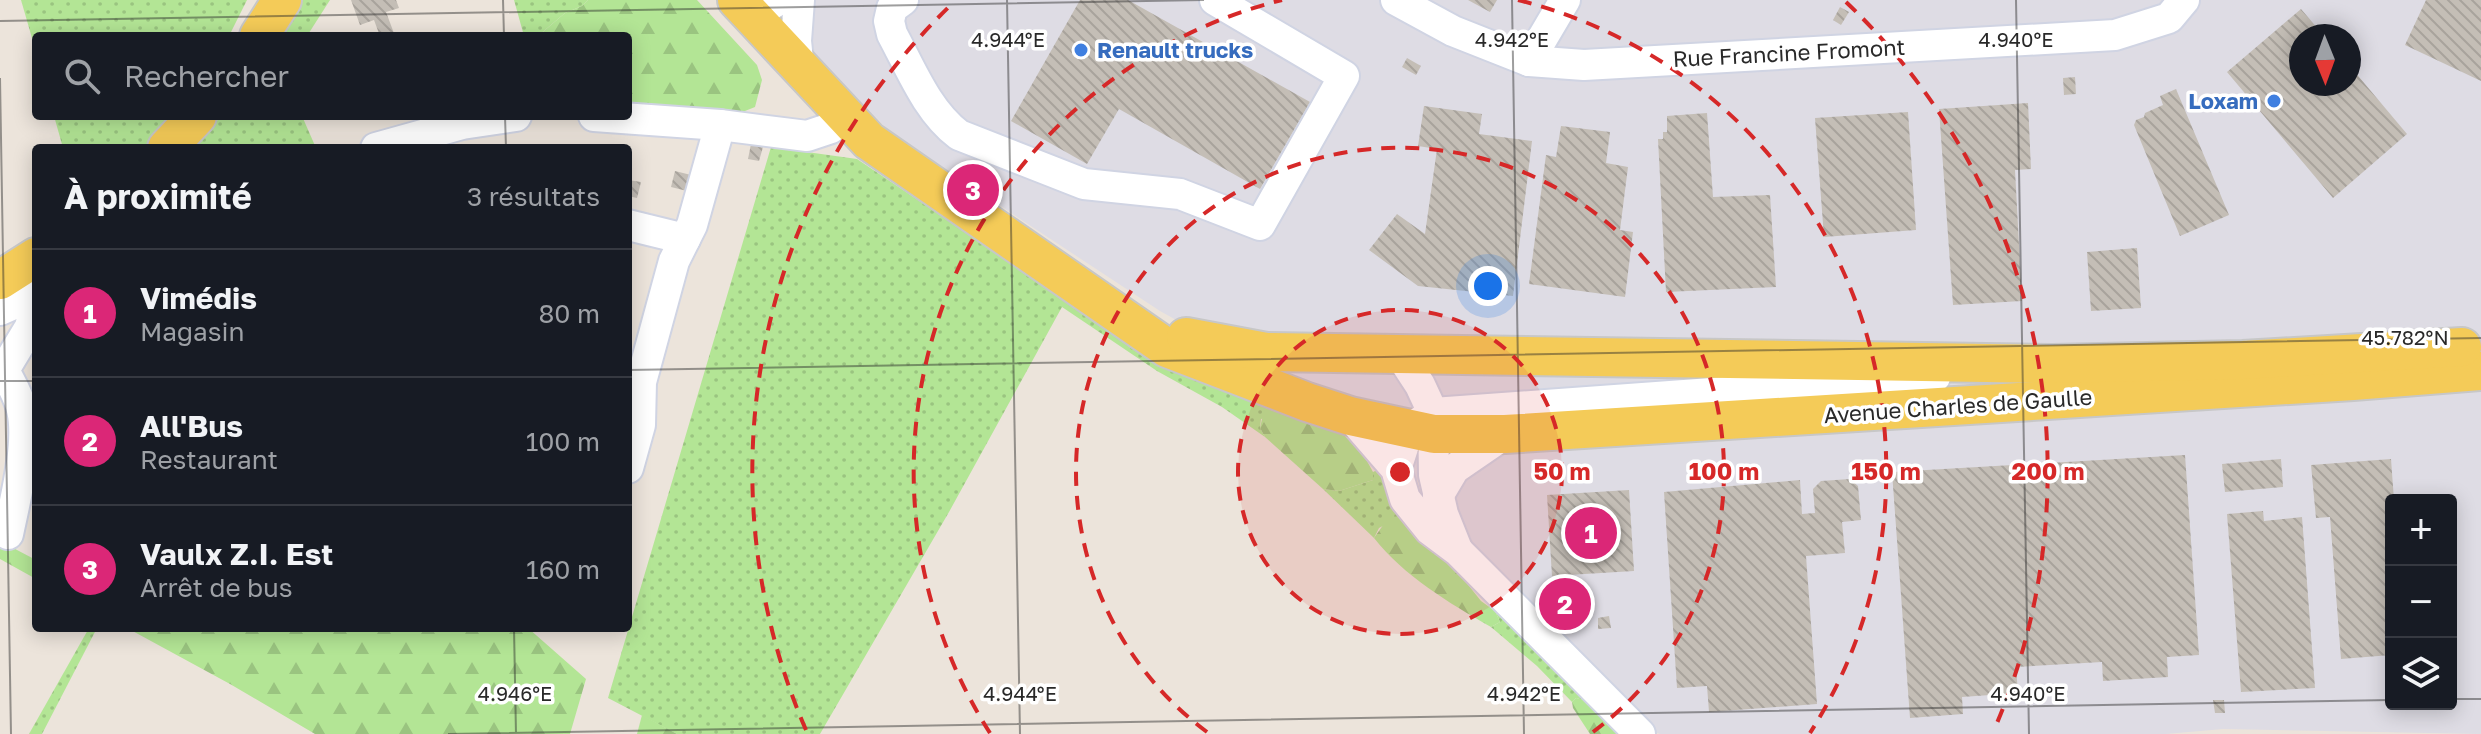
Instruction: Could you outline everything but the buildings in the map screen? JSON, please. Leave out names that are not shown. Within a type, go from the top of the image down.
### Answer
[{"type":"main road","points":[[262,32],[282,0]]},
{"type":"main road","points":[[754,4],[799,69],[869,141],[1167,348],[1262,386],[1350,416],[1425,425]]},
{"type":"main road","points":[[171,144],[193,120]]},
{"type":"main road","points":[[0,280],[32,260]]},
{"type":"main road","points":[[1126,317],[1193,339],[1266,352],[1401,356]]},
{"type":"main road","name":"Avenue Charles de Gaulle","points":[[1401,356],[2052,364],[2243,360],[2481,345]]},
{"type":"main road","name":"Avenue Charles de Gaulle","points":[[1425,425],[1505,434],[2481,371]]},
{"type":"street","points":[[799,0],[796,41],[799,69]]},
{"type":"street","points":[[903,0],[892,8],[889,21],[892,34],[934,111],[943,123],[959,135],[1084,184],[1180,194],[1260,225],[1344,76],[1215,0]]},
{"type":"street","name":"Rue Francine Fromont","points":[[1396,0],[1453,31],[1529,61],[1584,65],[2115,35],[2169,18],[2184,0]]},
{"type":"street","points":[[1529,61],[1565,0]]},
{"type":"street","points":[[632,119],[807,136],[831,128],[845,119]]},
{"type":"street","points":[[390,144],[462,124],[489,120]]},
{"type":"street","points":[[632,454],[640,425],[635,381],[674,261],[692,225],[720,125]]},
{"type":"street","points":[[632,226],[685,239]]},
{"type":"street","points":[[0,310],[32,296]]},
{"type":"street","points":[[8,534],[24,430],[22,409],[4,370],[32,324]]},
{"type":"street","points":[[1401,356],[1420,385],[1438,496],[1458,551]]},
{"type":"street","name":"Avenue Charles de Gaulle","points":[[1425,425],[2052,364]]},
{"type":"street","points":[[1350,416],[1396,469],[1405,499],[1430,530],[1458,551],[1640,734]]},
{"type":"street","points":[[1396,469],[1425,425]]},
{"type":"street","points":[[1438,496],[1454,469],[1505,434]]},
{"type":"shaded area","points":[[762,0],[2481,0],[2481,734],[2223,729],[2166,734],[1660,734],[1648,729],[1465,534],[1371,428],[1160,311],[894,136]]},
{"type":"green space","points":[[21,0],[247,0],[231,32],[32,32],[32,38]]},
{"type":"green space","points":[[303,0],[330,0],[310,32],[283,32]]},
{"type":"green space","points":[[514,0],[588,0],[565,13],[543,32],[523,32]]},
{"type":"green space","points":[[588,0],[697,0],[757,65],[762,80],[755,107],[740,113],[632,109],[632,32],[543,32],[565,13]]},
{"type":"green space","points":[[55,120],[165,120],[149,144],[62,144]]},
{"type":"green space","points":[[218,120],[304,120],[314,144],[196,144]]},
{"type":"green space","points":[[771,147],[857,159],[1056,293],[1298,411],[1261,419],[1260,428],[1265,437],[1222,407],[1157,371],[1062,307],[949,512],[820,734],[677,734],[608,698],[628,632],[632,632],[632,617]]},
{"type":"green space","points":[[1264,410],[1298,411],[1348,437],[1361,450],[1373,472],[1373,480],[1339,491],[1323,489],[1265,437],[1260,428]]},
{"type":"green space","points":[[1379,469],[1404,515],[1379,528],[1374,538],[1323,489],[1339,491],[1373,480],[1373,472]]},
{"type":"green space","points":[[1404,515],[1446,557],[1481,601],[1495,611],[1500,622],[1491,627],[1459,608],[1413,577],[1386,552],[1374,538],[1388,518]]},
{"type":"green space","points":[[0,541],[32,558],[32,577],[0,559]]},
{"type":"green space","points":[[1495,611],[1586,700],[1576,698],[1572,702],[1537,666],[1491,627],[1500,622]]},
{"type":"green space","points":[[87,632],[95,632],[42,734],[29,734]]},
{"type":"green space","points":[[134,632],[533,632],[586,679],[570,734],[315,734]]},
{"type":"green space","points":[[1576,698],[1586,700],[1619,734],[1590,734],[1573,708],[1572,702]]},
{"type":"green space","points":[[642,715],[677,734],[637,734]]},
{"type":"place","name":"Renault trucks","points":[[1081,50]]},
{"type":"place","name":"Loxam","points":[[2274,101]]},
{"type":"place","name":"Vaulx Z.I. Est","points":[[973,190]]},
{"type":"place","name":"Vimédis","points":[[1591,533]]},
{"type":"place","name":"All'Bus","points":[[1565,604]]}]
